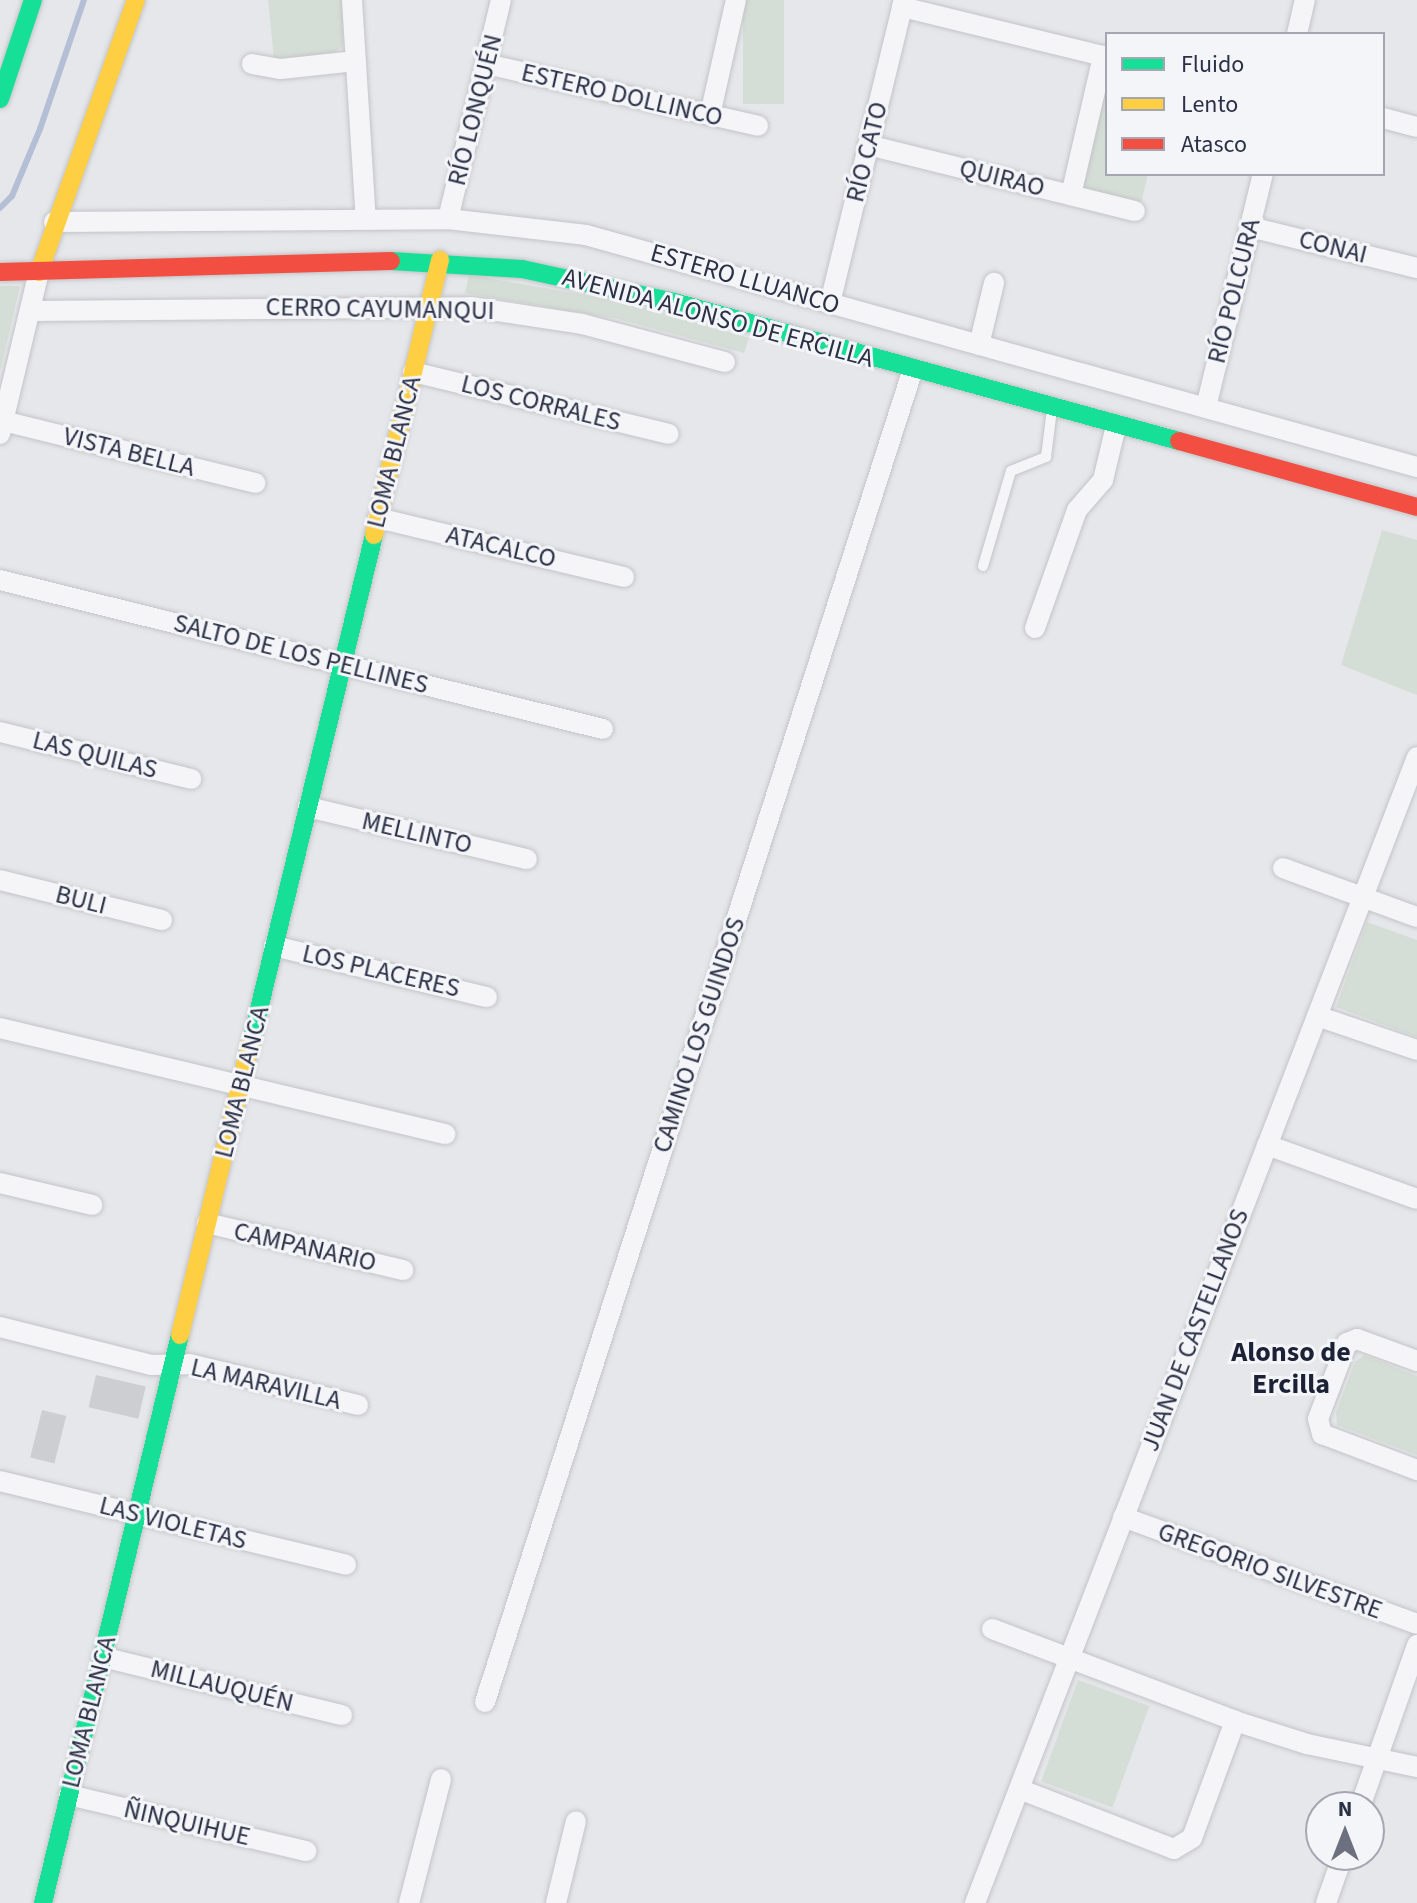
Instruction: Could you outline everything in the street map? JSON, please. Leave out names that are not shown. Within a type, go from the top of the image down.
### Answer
[{"type":"street","points":[[0,99],[33,0]]},
{"type":"street","points":[[2,427],[54,222],[136,0]]},
{"type":"street","points":[[352,0],[366,220]]},
{"type":"street","name":"RÍO LONQUÉN","points":[[448,219],[501,0]]},
{"type":"street","points":[[710,115],[736,0]]},
{"type":"street","points":[[1297,32],[1305,0]]},
{"type":"street","points":[[903,3],[1105,56],[1071,195]]},
{"type":"street","name":"RÍO CATO","points":[[830,303],[903,3]]},
{"type":"street","points":[[252,64],[281,69],[356,61]]},
{"type":"street","name":"ESTERO DOLLINCO","points":[[486,64],[758,126]]},
{"type":"street","points":[[1385,119],[1417,127]]},
{"type":"street","name":"QUIRAO","points":[[868,145],[1135,211]]},
{"type":"street","name":"RÍO POLCURA","points":[[1206,407],[1263,176]]},
{"type":"street","name":"ESTERO LLUANCO","points":[[54,222],[448,219],[586,235],[1417,467]]},
{"type":"street","name":"CONAI","points":[[1250,227],[1417,268]]},
{"type":"street","name":"AVENIDA ALONSO DE ERCILLA","points":[[0,272],[440,260],[624,289],[1417,507]]},
{"type":"street","name":"LOMA BLANCA","points":[[43,1903],[440,260]]},
{"type":"street","points":[[979,345],[994,283]]},
{"type":"street","name":"CERRO CAYUMANQUI","points":[[30,311],[429,306],[547,317],[725,362]]},
{"type":"street","name":"CAMINO LOS GUINDOS","points":[[485,1702],[913,369]]},
{"type":"street","name":"LOS CORRALES","points":[[413,372],[669,434]]},
{"type":"street","points":[[1035,628],[1077,510],[1103,480],[1116,426]]},
{"type":"street","name":"VISTA BELLA","points":[[2,427],[256,483]]},
{"type":"street","name":"ATACALCO","points":[[378,518],[624,577]]},
{"type":"street","name":"SALTO DE LOS PELLINES","points":[[0,580],[603,729]]},
{"type":"street","name":"LAS QUILAS","points":[[0,732],[191,779]]},
{"type":"street","name":"JUAN DE CASTELLANOS","points":[[975,1903],[1415,766]]},
{"type":"street","name":"MELLINTO","points":[[308,807],[527,859]]},
{"type":"street","points":[[1283,868],[1417,917]]},
{"type":"street","name":"BULI","points":[[0,880],[162,920]]},
{"type":"street","name":"LOS PLACERES","points":[[274,946],[487,997]]},
{"type":"street","points":[[1317,1016],[1417,1050]]},
{"type":"street","points":[[0,1028],[446,1134]]},
{"type":"street","points":[[1267,1145],[1417,1199]]},
{"type":"street","points":[[0,1183],[92,1205]]},
{"type":"street","name":"CAMPANARIO","points":[[207,1223],[403,1270]]},
{"type":"street","name":"LA MARAVILLA","points":[[0,1327],[151,1365],[190,1364],[358,1405]]},
{"type":"street","points":[[1417,1361],[1357,1339],[1347,1343],[1318,1419],[1322,1434],[1417,1470]]},
{"type":"street","name":"LAS VIOLETAS","points":[[0,1481],[346,1565]]},
{"type":"street","name":"GREGORIO SILVESTRE","points":[[1123,1517],[1417,1624]]},
{"type":"street","points":[[992,1629],[1235,1721],[1376,1760],[1417,1767]]},
{"type":"street","points":[[1365,1791],[1417,1645]]},
{"type":"street","name":"MILLAUQUÉN","points":[[102,1657],[342,1715]]},
{"type":"street","points":[[1019,1789],[1174,1849],[1192,1838],[1235,1721]]},
{"type":"street","points":[[409,1903],[441,1779]]},
{"type":"street","name":"ÑINQUIHUE","points":[[69,1795],[306,1851]]},
{"type":"street","points":[[556,1903],[576,1821]]},
{"type":"street","points":[[1326,1903],[1337,1871]]},
{"type":"lane","points":[[983,566],[1011,471],[1046,457],[1052,409]]},
{"type":"shaded area","points":[[268,0],[343,0],[343,46],[334,53],[274,59]]},
{"type":"shaded area","points":[[743,0],[784,0],[784,104],[743,104]]},
{"type":"shaded area","points":[[1105,82],[1105,176],[1148,176],[1141,203],[1079,188]]},
{"type":"shaded area","points":[[469,275],[625,302],[749,338],[744,353],[618,319],[465,293]]},
{"type":"shaded area","points":[[0,286],[20,286],[0,372]]},
{"type":"shaded area","points":[[1382,530],[1417,540],[1417,695],[1341,665]]},
{"type":"shaded area","points":[[1367,922],[1417,940],[1417,1037],[1336,1007]]},
{"type":"shaded area","points":[[1364,1355],[1417,1376],[1417,1455],[1337,1425],[1336,1412],[1355,1362]]},
{"type":"shaded area","points":[[1078,1680],[1149,1706],[1112,1807],[1041,1781]]},
{"type":"building","points":[[96,1375],[146,1386],[138,1419],[89,1407]]},
{"type":"building","points":[[42,1410],[66,1416],[54,1464],[30,1458]]},
{"type":"waterway","points":[[0,208],[12,196],[40,129],[84,0]]},
{"type":"traffic: fast","points":[[0,99],[33,0]]},
{"type":"traffic: fast","points":[[391,261],[522,269],[674,302],[1179,441]]},
{"type":"traffic: fast","points":[[251,1042],[374,535]]},
{"type":"traffic: fast","points":[[43,1903],[180,1335]]},
{"type":"traffic: slow","points":[[39,272],[136,0]]},
{"type":"traffic: slow","points":[[374,535],[440,260]]},
{"type":"traffic: slow","points":[[180,1335],[251,1042]]},
{"type":"traffic: jam","points":[[0,272],[391,261]]},
{"type":"traffic: jam","points":[[1179,441],[1417,507]]},
{"type":"district","name":"Alonso de Ercilla","points":[[1291,1368]]}]
